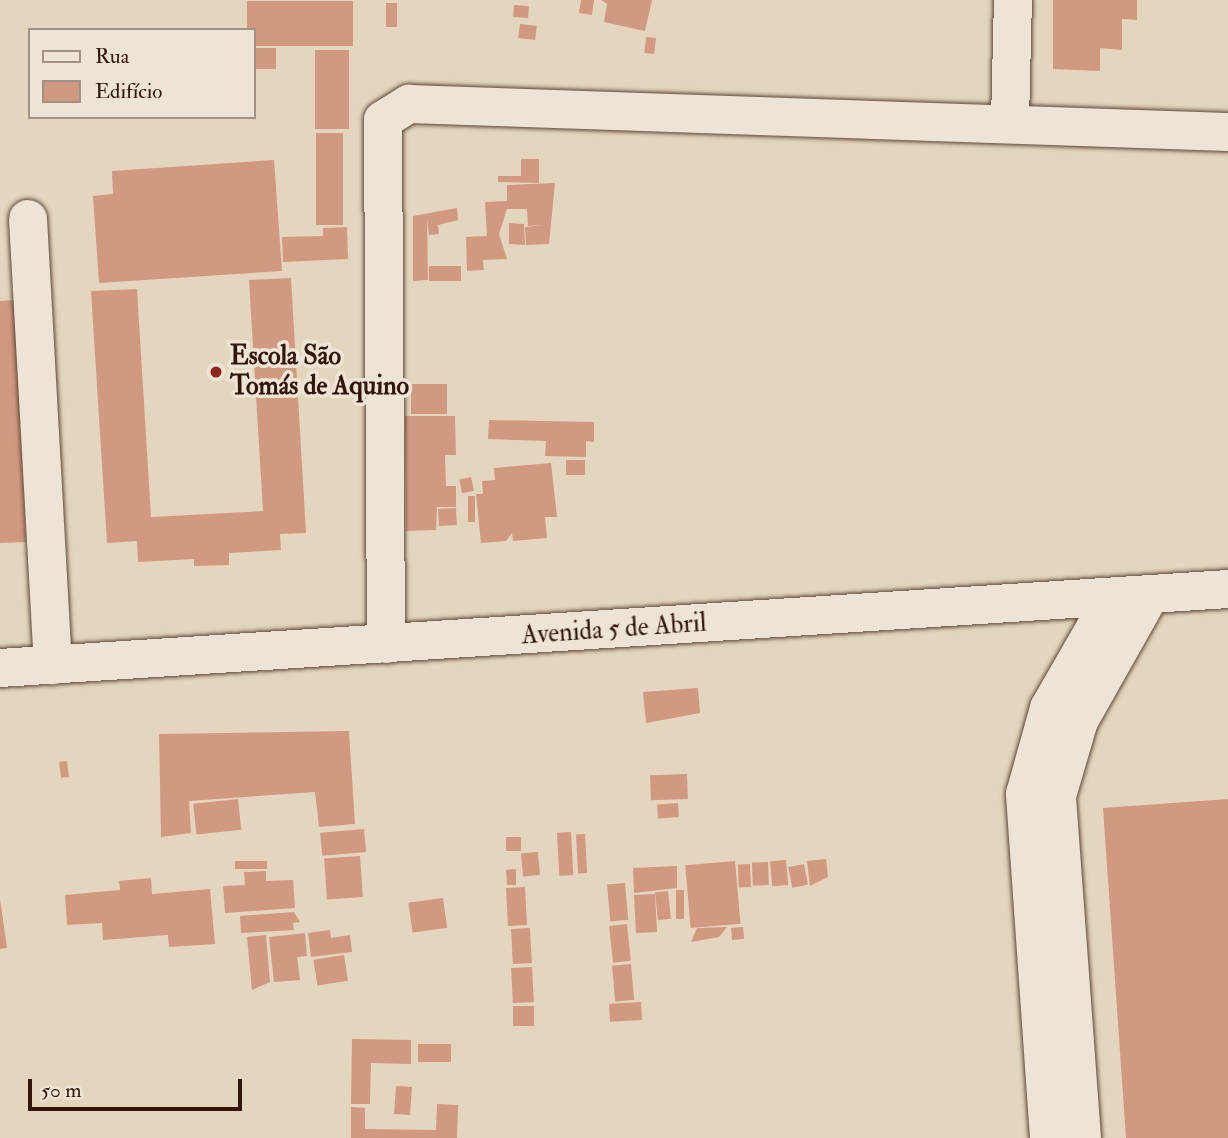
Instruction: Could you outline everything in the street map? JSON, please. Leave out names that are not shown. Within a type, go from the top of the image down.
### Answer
[{"type":"street","points":[[1010,121],[1013,0]]},
{"type":"street","points":[[386,644],[383,120],[409,104],[1010,121],[1228,132]]},
{"type":"street","points":[[28,219],[52,665]]},
{"type":"street","name":"Avenida 5 de Abril","points":[[0,668],[1111,600],[1228,589]]},
{"type":"street","points":[[1082,1138],[1057,796],[1079,721],[1150,595]]},
{"type":"street","points":[[1049,1138],[1025,794],[1049,708],[1111,600]]},
{"type":"building","points":[[581,0],[594,0],[592,15],[579,13]]},
{"type":"building","points":[[601,0],[652,0],[645,31],[604,22],[607,4]]},
{"type":"building","points":[[1053,0],[1137,0],[1137,20],[1122,19],[1122,50],[1100,48],[1100,71],[1053,69]]},
{"type":"building","points":[[247,1],[353,1],[353,46],[256,46],[256,28],[247,28]]},
{"type":"building","points":[[386,3],[397,3],[397,27],[386,27]]},
{"type":"building","points":[[514,5],[529,6],[528,18],[513,17]]},
{"type":"building","points":[[520,24],[537,26],[535,40],[518,38]]},
{"type":"building","points":[[646,37],[656,38],[654,54],[644,53]]},
{"type":"building","points":[[256,48],[276,48],[276,69],[256,69]]},
{"type":"building","points":[[315,50],[349,50],[349,129],[315,129]]},
{"type":"building","points":[[316,133],[343,133],[343,225],[316,225]]},
{"type":"building","points":[[521,159],[539,159],[539,183],[498,182],[498,176],[521,176]]},
{"type":"building","points":[[274,160],[282,271],[99,283],[93,196],[113,194],[112,171]]},
{"type":"building","points":[[555,183],[549,244],[526,245],[525,227],[544,225],[528,226],[527,209],[507,209],[499,234],[507,259],[483,260],[484,270],[467,271],[466,237],[487,236],[485,202],[507,201],[507,185]]},
{"type":"building","points":[[457,208],[458,220],[438,225],[439,234],[429,235],[427,219],[428,280],[413,281],[413,216]]},
{"type":"building","points":[[509,223],[524,224],[525,245],[509,244]]},
{"type":"building","points":[[347,227],[348,259],[283,262],[282,237],[323,236],[323,228]]},
{"type":"building","points":[[429,266],[461,266],[461,281],[429,281]]},
{"type":"building","points":[[291,278],[306,533],[280,534],[281,550],[229,553],[229,565],[194,566],[194,559],[138,562],[137,541],[107,543],[91,291],[137,289],[151,517],[263,511],[249,280]]},
{"type":"building","points":[[14,300],[26,542],[0,543],[0,301]]},
{"type":"building","points":[[411,384],[447,384],[447,414],[411,414]]},
{"type":"building","points":[[405,416],[455,416],[456,455],[445,455],[446,486],[456,486],[456,507],[437,507],[436,530],[406,531]]},
{"type":"building","points":[[489,420],[594,422],[594,442],[586,441],[586,457],[545,456],[546,441],[488,439]]},
{"type":"building","points":[[566,460],[585,460],[585,475],[566,475]]},
{"type":"building","points":[[551,463],[557,517],[545,517],[547,538],[513,541],[512,533],[506,541],[481,543],[476,494],[483,494],[482,481],[495,480],[494,468]]},
{"type":"building","points":[[471,477],[474,491],[462,493],[459,479]]},
{"type":"building","points":[[468,496],[475,496],[475,522],[468,522]]},
{"type":"building","points":[[456,508],[457,525],[439,526],[438,509]]},
{"type":"building","points":[[698,688],[700,713],[646,723],[643,692]]},
{"type":"building","points":[[349,731],[355,824],[319,827],[315,792],[189,801],[191,833],[161,837],[159,734]]},
{"type":"building","points":[[67,761],[69,777],[61,778],[59,762]]},
{"type":"building","points":[[687,774],[688,799],[651,800],[650,775]]},
{"type":"building","points":[[238,799],[241,830],[196,835],[193,804]]},
{"type":"building","points":[[1228,799],[1228,1138],[1126,1138],[1103,808]]},
{"type":"building","points":[[678,803],[679,817],[658,818],[657,804]]},
{"type":"building","points":[[364,829],[366,852],[322,856],[320,833]]},
{"type":"building","points":[[571,832],[573,875],[559,876],[557,833]]},
{"type":"building","points":[[576,834],[585,834],[587,873],[578,873]]},
{"type":"building","points":[[506,837],[521,837],[521,851],[506,851]]},
{"type":"building","points":[[538,852],[540,875],[523,876],[521,853]]},
{"type":"building","points":[[360,856],[363,897],[327,899],[324,859]]},
{"type":"building","points":[[826,859],[828,877],[810,886],[807,861]]},
{"type":"building","points":[[786,860],[788,885],[772,886],[770,861]]},
{"type":"building","points":[[235,861],[267,861],[267,869],[235,869]]},
{"type":"building","points":[[735,861],[740,924],[691,928],[685,865]]},
{"type":"building","points":[[768,862],[769,885],[753,886],[752,863]]},
{"type":"building","points":[[738,864],[750,864],[751,887],[739,887]]},
{"type":"building","points":[[804,864],[808,885],[792,888],[788,867]]},
{"type":"building","points":[[677,866],[677,888],[634,893],[633,868]]},
{"type":"building","points":[[516,869],[516,885],[507,885],[506,870]]},
{"type":"building","points":[[266,871],[266,881],[293,880],[295,908],[225,913],[223,886],[245,885],[244,872]]},
{"type":"building","points":[[151,878],[152,894],[210,889],[215,944],[169,947],[168,935],[103,940],[102,923],[67,925],[65,895],[120,890],[119,881]]},
{"type":"building","points":[[625,883],[628,920],[610,921],[607,885]]},
{"type":"building","points":[[525,887],[527,925],[508,926],[506,888]]},
{"type":"building","points":[[676,890],[684,890],[684,919],[676,919]]},
{"type":"building","points":[[668,891],[671,919],[658,920],[655,892]]},
{"type":"building","points":[[655,894],[657,932],[636,933],[634,895]]},
{"type":"building","points":[[443,898],[447,928],[413,933],[408,903]]},
{"type":"building","points":[[0,899],[7,948],[0,949]]},
{"type":"building","points":[[294,912],[300,922],[293,923],[294,930],[241,933],[240,916]]},
{"type":"building","points":[[627,924],[631,961],[613,963],[609,926]]},
{"type":"building","points":[[727,927],[719,937],[691,942],[697,928]]},
{"type":"building","points":[[743,927],[744,939],[732,940],[731,928]]},
{"type":"building","points":[[530,928],[532,963],[513,964],[511,929]]},
{"type":"building","points":[[330,930],[331,938],[350,935],[352,952],[311,957],[308,933]]},
{"type":"building","points":[[305,933],[307,956],[297,957],[300,980],[274,982],[269,937]]},
{"type":"building","points":[[266,935],[270,982],[252,990],[247,937]]},
{"type":"building","points":[[344,955],[348,981],[317,986],[313,960]]},
{"type":"building","points":[[631,964],[634,1000],[615,1002],[612,966]]},
{"type":"building","points":[[532,967],[534,1002],[513,1003],[511,968]]},
{"type":"building","points":[[641,1002],[642,1020],[610,1022],[609,1004]]},
{"type":"building","points":[[513,1006],[534,1006],[534,1026],[513,1026]]},
{"type":"building","points":[[352,1039],[411,1040],[411,1064],[371,1063],[370,1104],[351,1104]]},
{"type":"building","points":[[418,1044],[451,1044],[451,1062],[418,1062]]},
{"type":"building","points":[[396,1086],[412,1087],[410,1115],[394,1114]]},
{"type":"building","points":[[437,1104],[458,1105],[457,1138],[351,1138],[351,1107],[365,1108],[365,1129],[436,1130]]},
{"type":"place","name":"Escola São Tomás de Aquino","points":[[216,372]]}]
